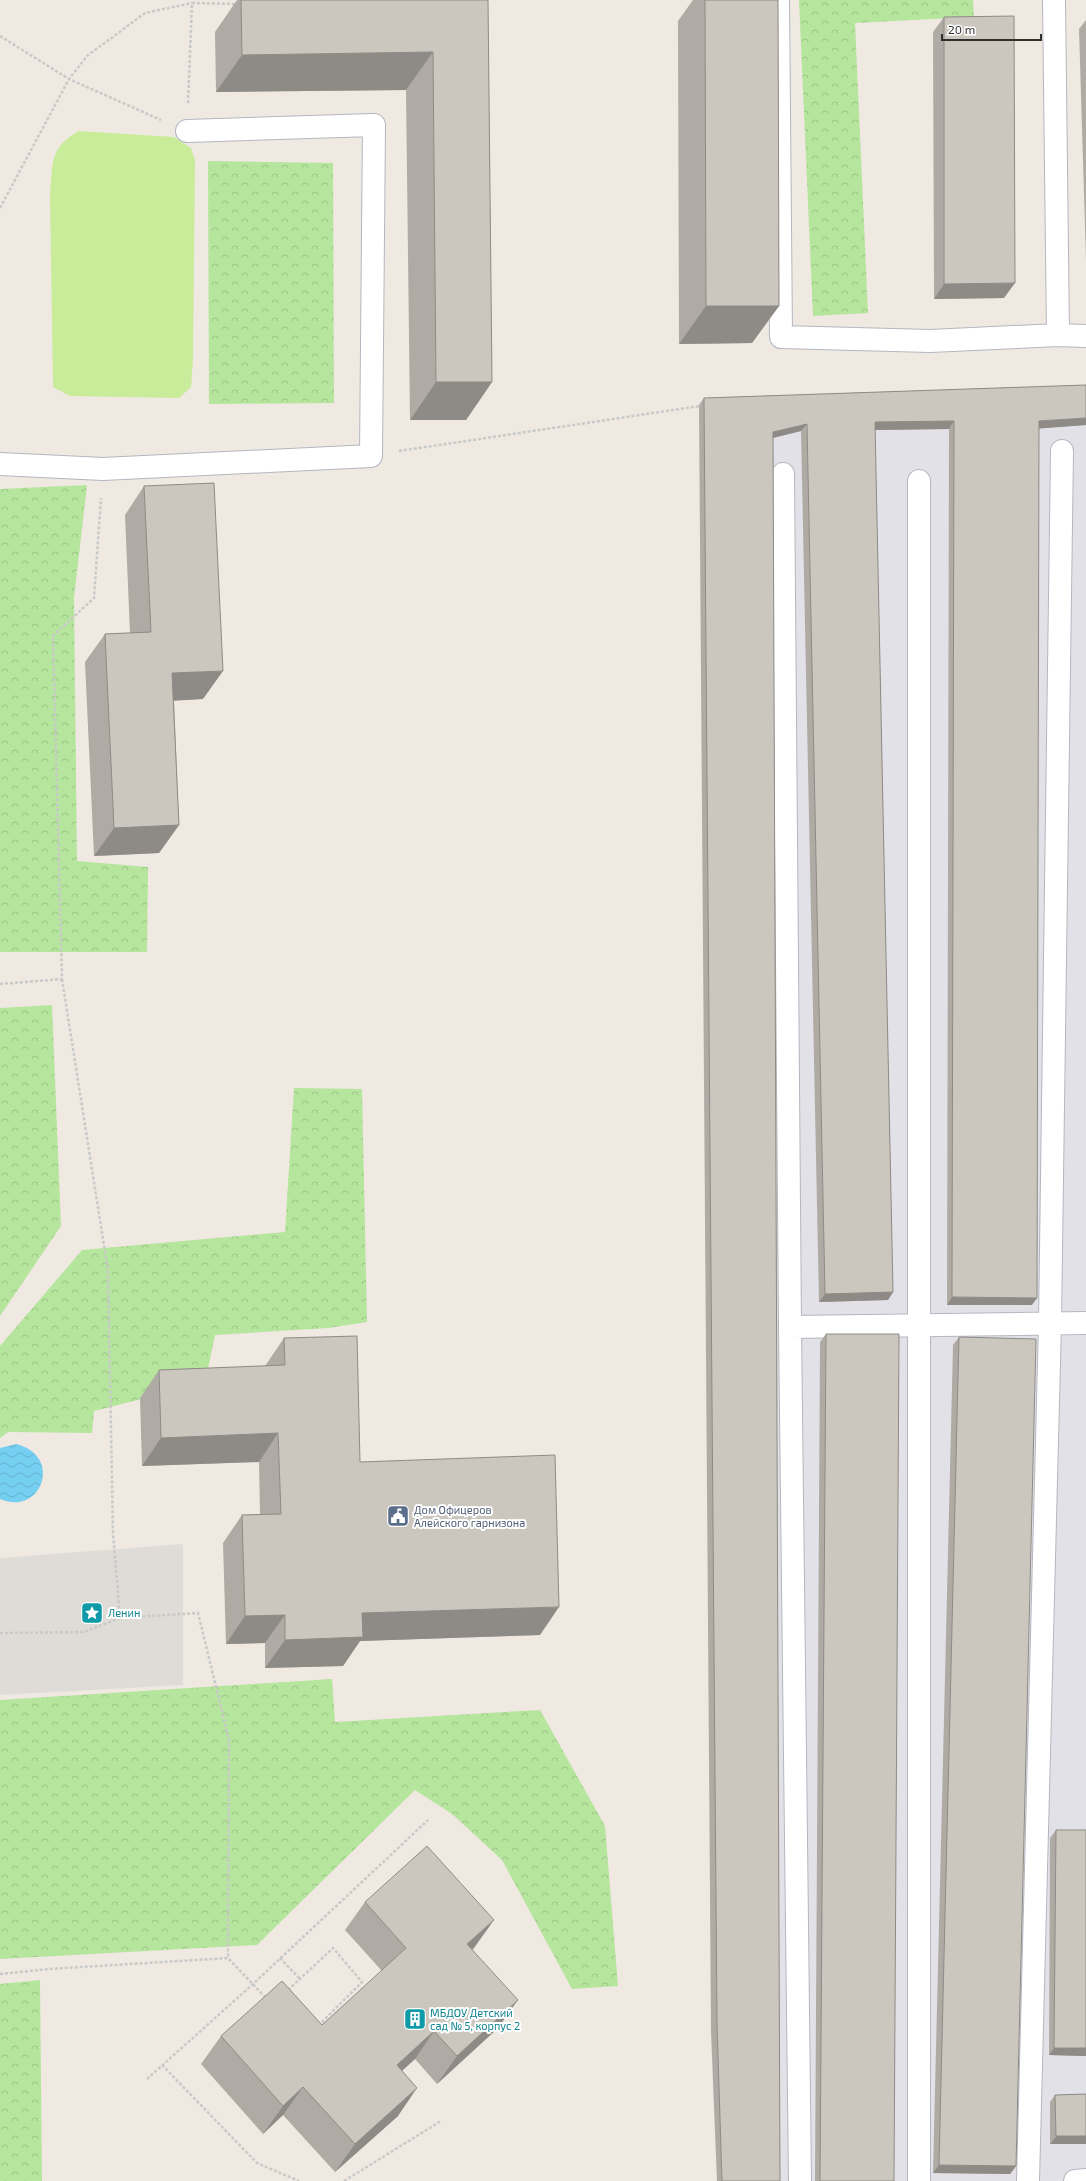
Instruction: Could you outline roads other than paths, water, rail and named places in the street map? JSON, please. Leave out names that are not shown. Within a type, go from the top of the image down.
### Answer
[{"type":"lane","points":[[778,0],[781,337],[930,341],[1058,335],[1086,336]]},
{"type":"lane","points":[[1054,0],[1058,335]]},
{"type":"lane","points":[[0,464],[103,469],[371,456],[374,125],[187,132]]},
{"type":"lane","points":[[1028,2181],[1050,1324],[1062,451]]},
{"type":"lane","points":[[783,474],[790,1327],[800,2181]]},
{"type":"lane","points":[[919,481],[917,1325],[919,2181]]},
{"type":"lane","points":[[790,1327],[1086,1323]]},
{"type":"lane","points":[[1076,2181],[1086,2180]]},
{"type":"water","points":[[16,1444],[31,1451],[40,1460],[43,1471],[41,1483],[36,1493],[27,1500],[14,1502],[0,1499],[0,1448]]},
{"type":"place","name":"Дом Офицеров Алейского гарнизона","points":[[398,1516]]},
{"type":"place","name":"Ленин","points":[[92,1613]]},
{"type":"place","name":"МБДОУ Детский сад № 5, корпус 2","points":[[415,2019]]}]
